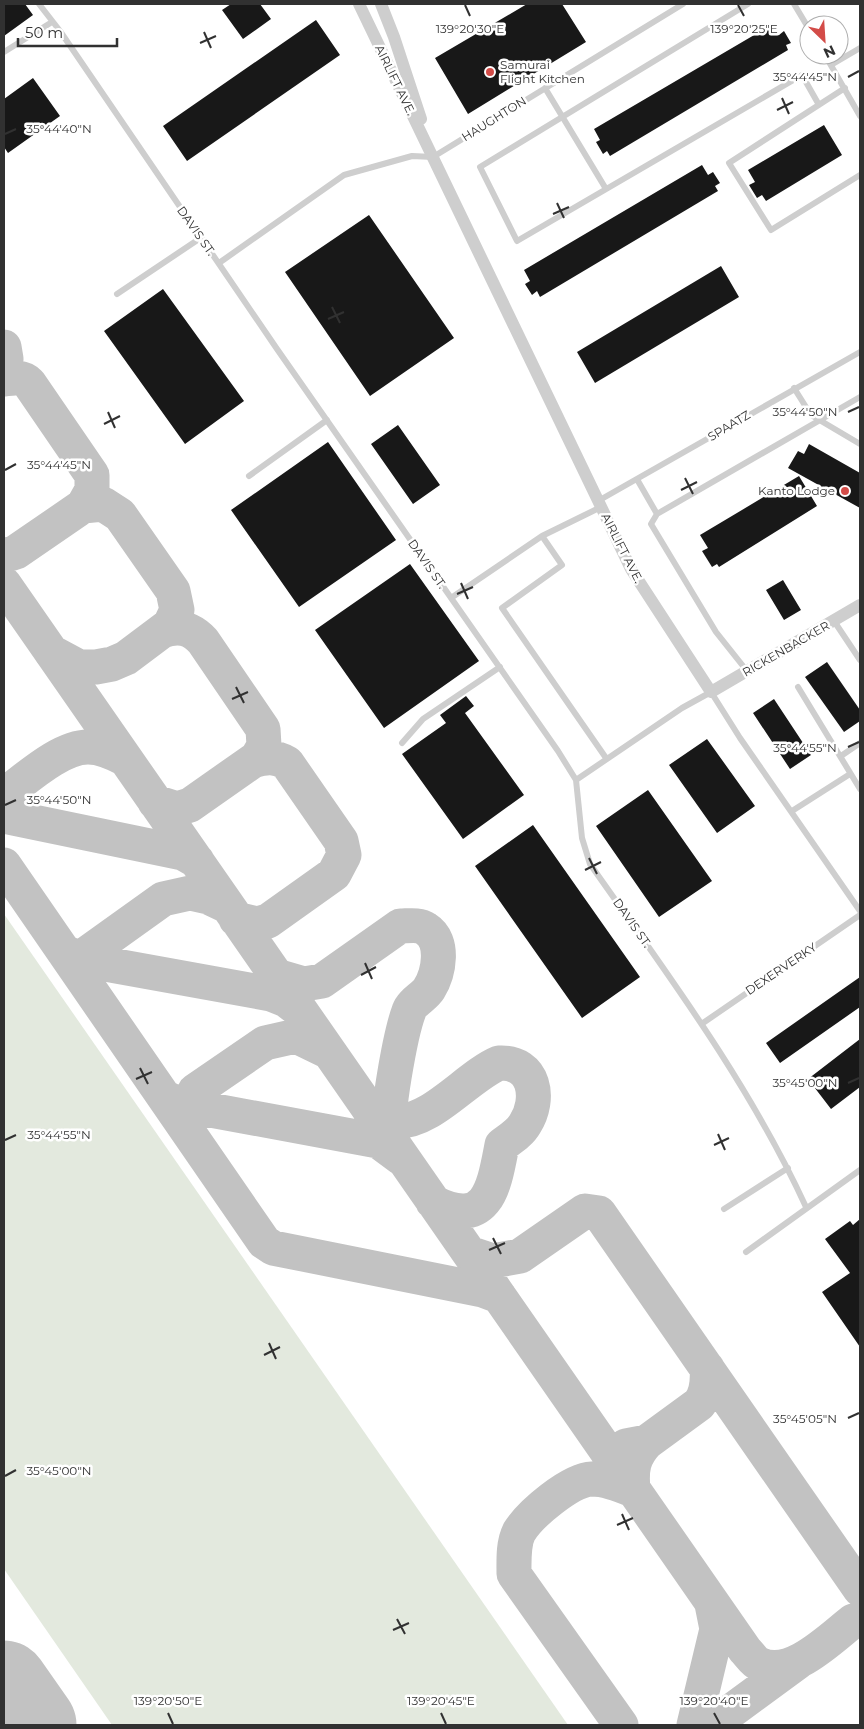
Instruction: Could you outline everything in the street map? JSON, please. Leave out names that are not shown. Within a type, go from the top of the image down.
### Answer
[{"type":"street","name":"AIRLIFT AVE.","points":[[359,4],[631,569],[711,692]]},
{"type":"street","name":"AIRLIFT AVE.","points":[[381,4],[394,37],[433,157]]},
{"type":"street","name":"RICKENBACKER","points":[[711,692],[860,605]]},
{"type":"lane","name":"DAVIS ST.","points":[[39,4],[60,31],[327,420],[500,667],[576,780],[582,838],[590,864],[702,1023],[740,1083],[788,1168],[806,1207]]},
{"type":"lane","name":"HAUGHTON","points":[[433,157],[683,4]]},
{"type":"lane","points":[[748,4],[480,167],[517,241],[802,75],[819,104]]},
{"type":"lane","points":[[794,4],[801,15]]},
{"type":"lane","points":[[4,52],[52,22]]},
{"type":"lane","points":[[849,54],[860,48]]},
{"type":"lane","points":[[831,65],[860,116]]},
{"type":"lane","points":[[545,88],[606,189]]},
{"type":"lane","points":[[845,88],[729,163],[772,230],[860,175]]},
{"type":"lane","points":[[219,263],[344,175],[412,156],[433,157]]},
{"type":"lane","points":[[117,294],[202,237]]},
{"type":"lane","name":"SPAATZ","points":[[451,598],[542,536],[600,504],[794,388],[860,352]]},
{"type":"lane","points":[[794,388],[811,415],[860,444]]},
{"type":"lane","points":[[747,671],[716,632],[651,524],[657,514],[820,422],[860,397]]},
{"type":"lane","points":[[249,476],[327,420]]},
{"type":"lane","points":[[638,481],[657,514]]},
{"type":"lane","points":[[542,536],[562,565],[502,608],[606,758]]},
{"type":"lane","points":[[834,621],[860,660]]},
{"type":"lane","points":[[402,743],[423,719],[500,667]]},
{"type":"lane","points":[[798,687],[860,788]]},
{"type":"lane","points":[[576,780],[606,758],[711,692]]},
{"type":"lane","name":"AIRLIFT AVE.","points":[[711,692],[740,738],[860,911]]},
{"type":"lane","points":[[841,756],[860,743]]},
{"type":"lane","points":[[792,811],[850,774]]},
{"type":"lane","name":"DEXERVERKY","points":[[702,1023],[860,915]]},
{"type":"lane","points":[[724,1209],[788,1168]]},
{"type":"lane","points":[[746,1252],[860,1170]]},
{"type":"shaded area","points":[[4,914],[568,1725],[112,1725],[4,1569]]},
{"type":"building","points":[[4,4],[25,4],[33,15],[4,36]]},
{"type":"building","points":[[231,4],[260,4],[271,19],[243,39],[222,10]]},
{"type":"building","name":"Samurai Flight Kitchen","points":[[527,4],[562,4],[586,42],[468,114],[435,58]]},
{"type":"building","points":[[316,20],[340,55],[187,161],[163,126]]},
{"type":"building","points":[[773,24],[779,35],[784,31],[791,43],[786,45],[788,50],[610,156],[607,151],[603,154],[596,142],[600,140],[594,129]]},
{"type":"building","points":[[33,78],[60,116],[8,153],[4,147],[4,99]]},
{"type":"building","points":[[824,125],[842,155],[766,201],[762,195],[757,198],[749,185],[755,182],[748,170]]},
{"type":"building","points":[[702,165],[708,175],[713,172],[720,183],[715,186],[718,191],[540,297],[537,291],[532,295],[525,284],[530,281],[524,270]]},
{"type":"building","points":[[369,215],[454,338],[370,396],[285,272]]},
{"type":"building","points":[[721,266],[739,297],[595,383],[577,352]]},
{"type":"building","points":[[163,289],[244,401],[185,444],[104,331]]},
{"type":"building","points":[[398,425],[440,485],[413,504],[371,444]]},
{"type":"building","points":[[328,442],[396,540],[299,607],[231,510]]},
{"type":"building","name":"Kanto Lodge","points":[[809,444],[860,473],[860,508],[788,468],[798,451],[804,454]]},
{"type":"building","points":[[799,476],[817,506],[719,567],[717,564],[712,567],[702,551],[708,548],[700,535]]},
{"type":"building","points":[[410,564],[479,661],[384,728],[315,630]]},
{"type":"building","points":[[783,580],[801,610],[784,620],[766,590]]},
{"type":"building","points":[[827,662],[860,710],[860,721],[844,732],[805,677]]},
{"type":"building","points":[[466,696],[474,706],[465,713],[524,795],[463,839],[402,754],[446,723],[440,715]]},
{"type":"building","points":[[774,699],[811,755],[790,769],[753,713]]},
{"type":"building","points":[[707,739],[755,806],[717,833],[669,765]]},
{"type":"building","points":[[648,790],[712,881],[659,917],[596,826]]},
{"type":"building","points":[[533,825],[640,977],[582,1018],[475,866]]},
{"type":"building","points":[[860,977],[860,1007],[780,1063],[766,1043]]},
{"type":"building","points":[[860,1039],[860,1087],[831,1109],[808,1079]]},
{"type":"building","points":[[860,1219],[860,1347],[822,1292],[850,1273],[825,1239],[850,1221],[853,1225]]},
{"type":"taxiway","points":[[4,347],[6,359],[4,373]]},
{"type":"taxiway","points":[[4,379],[20,378],[29,383],[92,475],[92,490],[83,506],[16,552],[4,556]]},
{"type":"taxiway","points":[[51,652],[79,667],[96,667],[112,664],[126,658],[170,625],[177,610],[173,591],[120,515],[103,504],[83,506]]},
{"type":"taxiway","points":[[4,584],[753,1660],[759,1664],[771,1667],[784,1667],[809,1655],[853,1621],[860,1619]]},
{"type":"taxiway","points":[[155,802],[177,809],[190,805],[257,758],[264,746],[263,729],[203,641],[194,633],[184,629],[174,628],[162,631]]},
{"type":"taxiway","points":[[4,795],[44,765],[77,748],[98,748],[125,759]]},
{"type":"taxiway","points":[[236,919],[257,924],[268,921],[334,874],[344,855],[341,841],[287,763],[270,758],[253,761]]},
{"type":"taxiway","points":[[4,816],[183,853],[197,861]]},
{"type":"taxiway","points":[[4,865],[264,1242],[273,1248],[483,1290],[499,1296]]},
{"type":"taxiway","points":[[86,978],[84,970],[89,952],[163,899],[190,893],[208,897],[227,906]]},
{"type":"taxiway","points":[[280,977],[304,984],[322,981],[400,926],[420,926],[432,934],[438,949],[437,966],[433,982],[424,995],[415,1002],[409,1011],[406,1022],[391,1096],[389,1115],[390,1140]]},
{"type":"taxiway","points":[[64,952],[83,960],[271,994],[286,1000],[299,1010]]},
{"type":"taxiway","points":[[186,1125],[188,1106],[195,1091],[265,1043],[296,1036],[329,1052]]},
{"type":"taxiway","points":[[371,1113],[397,1121],[410,1120],[423,1115],[487,1069],[499,1063],[511,1064],[520,1068],[527,1075],[532,1083],[533,1093],[533,1104],[530,1114],[525,1124],[515,1136],[502,1145],[496,1176],[485,1200],[477,1207],[466,1211],[451,1209],[433,1202]]},
{"type":"taxiway","points":[[164,1097],[178,1104],[378,1141],[401,1158]]},
{"type":"taxiway","points":[[469,1253],[493,1261],[520,1256],[585,1211],[599,1213],[860,1589]]},
{"type":"taxiway","points":[[626,1446],[647,1442],[699,1404],[704,1396],[707,1368]]},
{"type":"taxiway","points":[[621,1725],[514,1574],[514,1553],[517,1537],[524,1525],[551,1499],[573,1485],[597,1479],[633,1490],[632,1476],[634,1464],[647,1442]]},
{"type":"taxiway","points":[[694,1725],[717,1629],[712,1604]]},
{"type":"taxiway","points":[[712,1725],[798,1662]]},
{"type":"runway","points":[[4,1685],[32,1725]]},
{"type":"place","name":"Samurai Flight Kitchen","points":[[490,72]]},
{"type":"place","name":"Kanto Lodge","points":[[845,491]]}]
